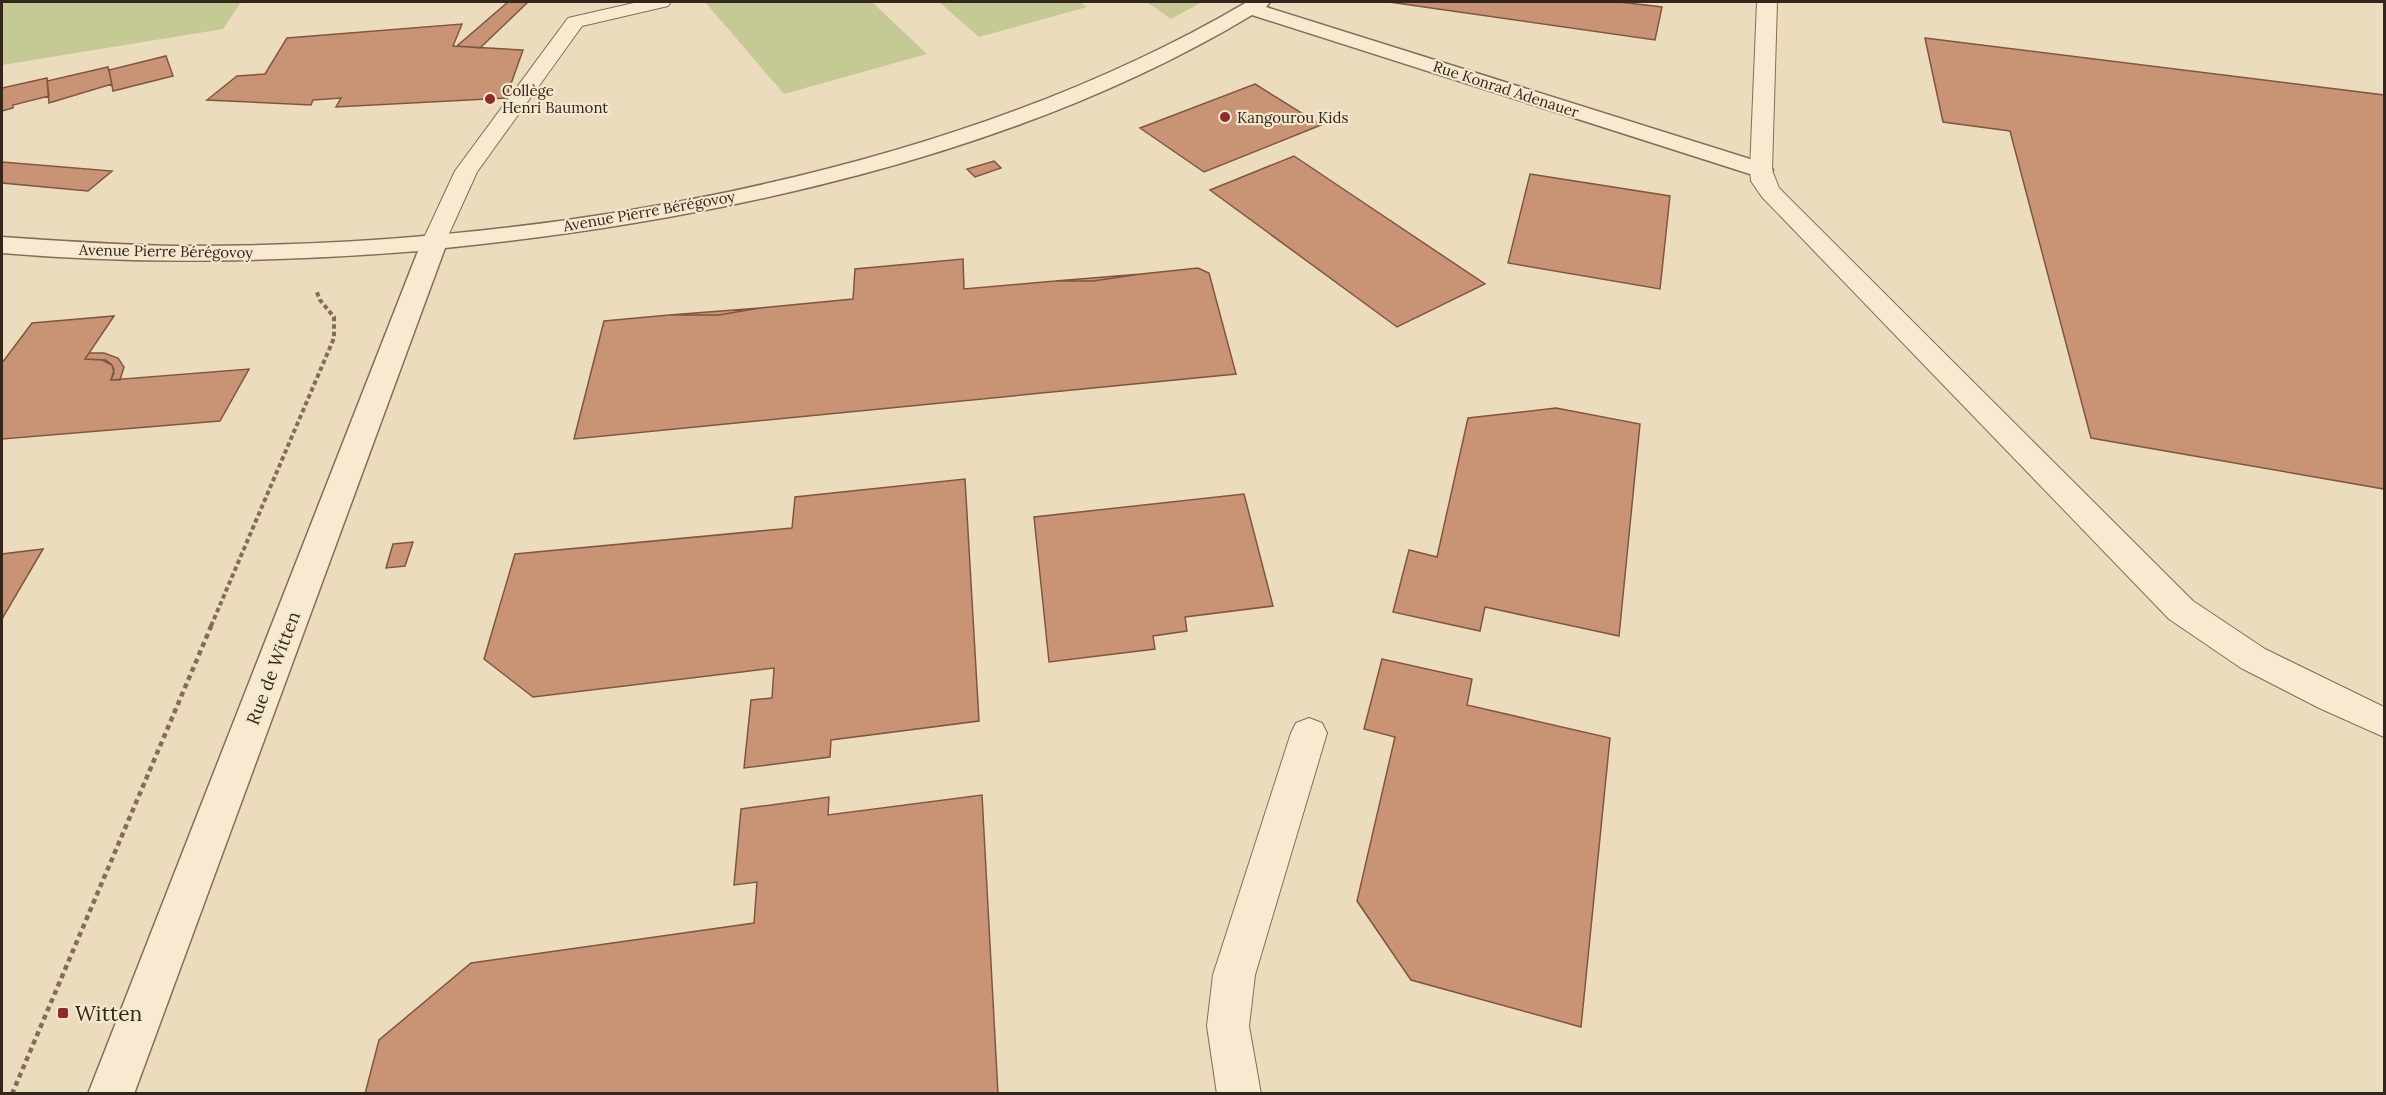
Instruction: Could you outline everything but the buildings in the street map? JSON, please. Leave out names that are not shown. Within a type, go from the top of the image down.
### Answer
[{"type":"street","name":"Avenue Pierre Bérégovoy","points":[[2,245],[171,254],[337,249],[434,242],[550,228],[712,202],[811,179],[909,152],[1019,117],[1099,86],[1183,47],[1255,5]]},
{"type":"street","name":"Rue Konrad Adenauer","points":[[1255,5],[1761,170]]},
{"type":"street","name":"Rue de Witten","points":[[111,1094],[434,242]]},
{"type":"lane","points":[[434,242],[466,171],[575,22],[661,2]]},
{"type":"lane","points":[[1767,2],[1761,170],[1763,181],[1779,201],[2181,610],[2204,629],[2239,652],[2385,723]]},
{"type":"lane","points":[[1239,1094],[1228,1026],[1234,975],[1309,733]]},
{"type":"path","points":[[12,1094],[334,338],[334,316],[316,292],[317,284],[337,249]]},
{"type":"green space","points":[[2,2],[241,2],[223,29],[2,65]]},
{"type":"green space","points":[[705,2],[872,2],[927,54],[784,94]]},
{"type":"green space","points":[[939,2],[1080,2],[1087,7],[979,37]]},
{"type":"green space","points":[[1147,2],[1202,2],[1171,19]]},
{"type":"place","name":"Collège Henri Baumont","points":[[490,99]]},
{"type":"place","name":"Kangourou Kids","points":[[1225,117]]},
{"type":"place","name":"Witten","points":[[63,1013]]}]
